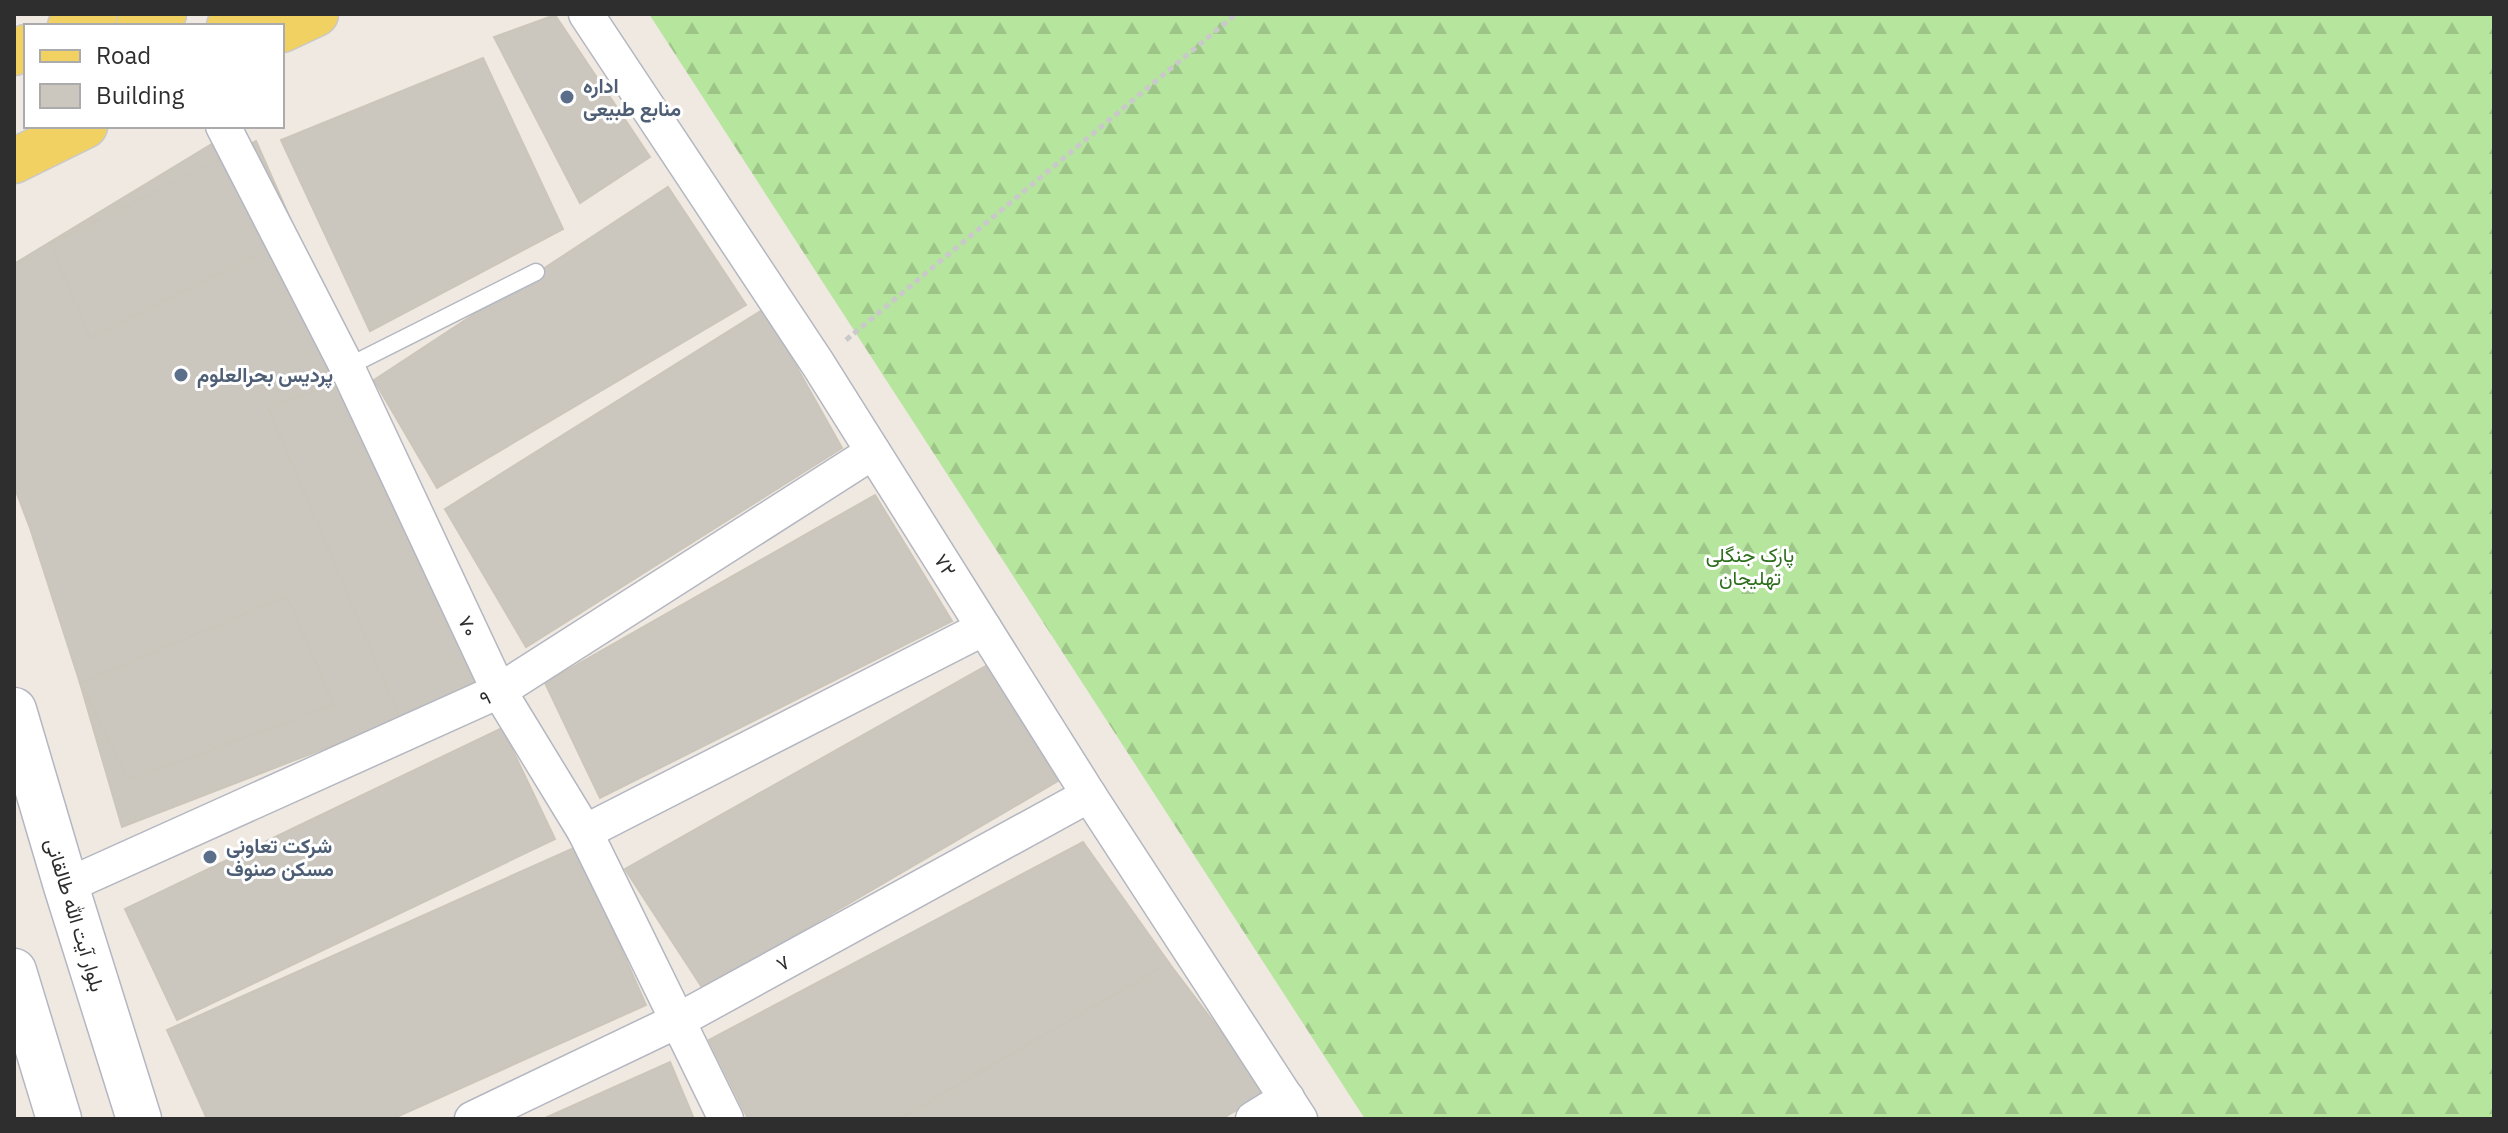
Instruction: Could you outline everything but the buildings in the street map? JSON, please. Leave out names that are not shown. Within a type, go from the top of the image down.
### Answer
[{"type":"main road","points":[[74,24],[95,14]]},
{"type":"main road","points":[[142,24],[164,14]]},
{"type":"main road","points":[[233,24],[255,14]]},
{"type":"main road","points":[[284,29],[316,14]]},
{"type":"main road","points":[[17,146],[78,128]]},
{"type":"main road","name":"بلوار آیت الله طالقانی","points":[[14,710],[139,1119]]},
{"type":"main road","points":[[14,971],[59,1119]]},
{"type":"street","name":"۷۲","points":[[586,14],[818,364],[1089,795],[1294,1108]]},
{"type":"street","name":"۷۰","points":[[224,128],[347,367],[499,691],[585,832],[726,1119]]},
{"type":"street","name":"۹","points":[[66,886],[499,691],[873,452]]},
{"type":"street","points":[[585,832],[984,628]]},
{"type":"street","name":"۷","points":[[472,1119],[679,1020],[1089,795]]},
{"type":"street","points":[[1253,1119],[1294,1108]]},
{"type":"lane","points":[[347,367],[536,272]]},
{"type":"path","points":[[818,364],[1236,14]]},
{"type":"green space","name":"پارک جنگلی تهلیجان","points":[[649,14],[2494,14],[2494,1119],[1365,1119]]},
{"type":"place","name":"اداره منابع طبیعی","points":[[567,97]]},
{"type":"place","name":"پردیس بحرالعلوم","points":[[181,375]]},
{"type":"place","name":"شرکت تعاونی مسکن صنوف","points":[[210,857]]}]
